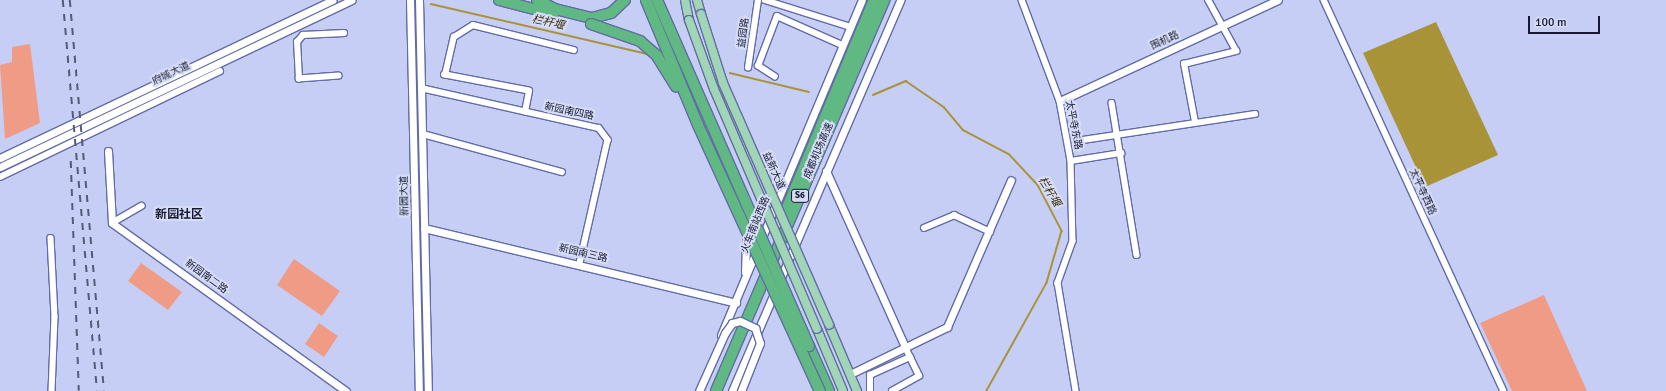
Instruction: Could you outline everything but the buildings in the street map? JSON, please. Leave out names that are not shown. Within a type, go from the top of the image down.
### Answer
[{"type":"highway","points":[[499,0],[592,21],[611,13],[625,0]]},
{"type":"highway","points":[[537,0],[555,9],[629,35],[652,51],[698,125]]},
{"type":"highway","points":[[646,0],[698,125],[820,391]]},
{"type":"highway","points":[[658,0],[829,391]]},
{"type":"highway","name":"成都机场高速","points":[[709,391],[874,0]]},
{"type":"highway","name":"成都机场高速","points":[[716,391],[884,0]]},
{"type":"main road","points":[[685,0],[690,20],[714,89],[843,391]]},
{"type":"main road","name":"益新大道","points":[[697,0],[723,83],[857,391]]},
{"type":"street","name":"府城大道","points":[[0,158],[332,0]]},
{"type":"street","name":"府城大道","points":[[0,167],[351,0]]},
{"type":"street","name":"新园大道","points":[[410,0],[419,391]]},
{"type":"street","name":"新园大道","points":[[419,0],[428,391]]},
{"type":"street","points":[[664,0],[663,33],[672,73],[747,238],[744,283]]},
{"type":"street","name":"益园路","points":[[748,68],[758,0]]},
{"type":"street","points":[[765,0],[851,27]]},
{"type":"street","name":"火车南站西路","points":[[695,391],[736,303],[862,0]]},
{"type":"street","points":[[732,391],[900,0]]},
{"type":"street","name":"太平寺东路","points":[[1022,0],[1060,101],[1071,161],[1121,153]]},
{"type":"street","points":[[1195,122],[1184,64],[1236,51],[1224,25],[1208,0]]},
{"type":"street","name":"围机路","points":[[1060,101],[1278,0]]},
{"type":"street","name":"太平寺西路","points":[[1324,0],[1504,391]]},
{"type":"street","points":[[776,77],[758,66],[782,5]]},
{"type":"street","points":[[778,16],[842,45]]},
{"type":"street","points":[[525,112],[529,91],[445,75],[454,37],[474,25],[574,50]]},
{"type":"street","points":[[339,76],[299,79],[297,42],[303,35],[344,34]]},
{"type":"street","points":[[0,178],[220,72]]},
{"type":"street","name":"新园南四路","points":[[421,88],[599,128],[608,140],[580,263]]},
{"type":"street","points":[[1112,103],[1119,134],[1137,255]]},
{"type":"street","points":[[1082,140],[1255,114]]},
{"type":"street","points":[[422,134],[562,172]]},
{"type":"street","points":[[108,151],[112,223],[142,206]]},
{"type":"street","points":[[1071,161],[1073,241],[1058,283],[1076,391]]},
{"type":"street","points":[[826,171],[919,376],[892,391]]},
{"type":"street","points":[[850,374],[906,349],[947,327],[990,232],[1011,180]]},
{"type":"street","points":[[924,228],[954,215],[990,232]]},
{"type":"street","name":"新园南二路","points":[[112,223],[346,391]]},
{"type":"street","name":"新园南三路","points":[[424,228],[580,263],[736,303]]},
{"type":"street","points":[[51,238],[55,317],[52,391]]},
{"type":"street","points":[[699,391],[725,332],[732,323],[740,320],[756,328],[760,343],[741,391]]},
{"type":"street","points":[[870,391],[870,375],[910,357]]},
{"type":"shaded area","points":[[1436,22],[1498,155],[1425,187],[1363,53]]},
{"type":"shaded area","points":[[30,44],[40,123],[5,139],[0,65],[12,62],[12,47]]},
{"type":"shaded area","points":[[294,259],[340,291],[322,316],[277,285]]},
{"type":"shaded area","points":[[141,263],[182,292],[168,310],[128,281]]},
{"type":"shaded area","points":[[1544,295],[1587,391],[1512,391],[1480,323]]},
{"type":"shaded area","points":[[319,323],[338,336],[324,357],[305,344]]},
{"type":"waterway","name":"栏杆堰","points":[[431,4],[648,54]]},
{"type":"waterway","name":"栏杆堰","points":[[730,73],[809,92]]},
{"type":"waterway","name":"栏杆堰","points":[[873,95],[906,81],[944,107],[963,130],[1009,154],[1038,185],[1062,231],[1047,283],[987,391]]},
{"type":"railway","points":[[63,0],[97,391]]},
{"type":"railway","points":[[70,0],[104,391]]},
{"type":"railway","points":[[71,161],[79,391]]},
{"type":"district","name":"新园社区","points":[[179,215]]}]
